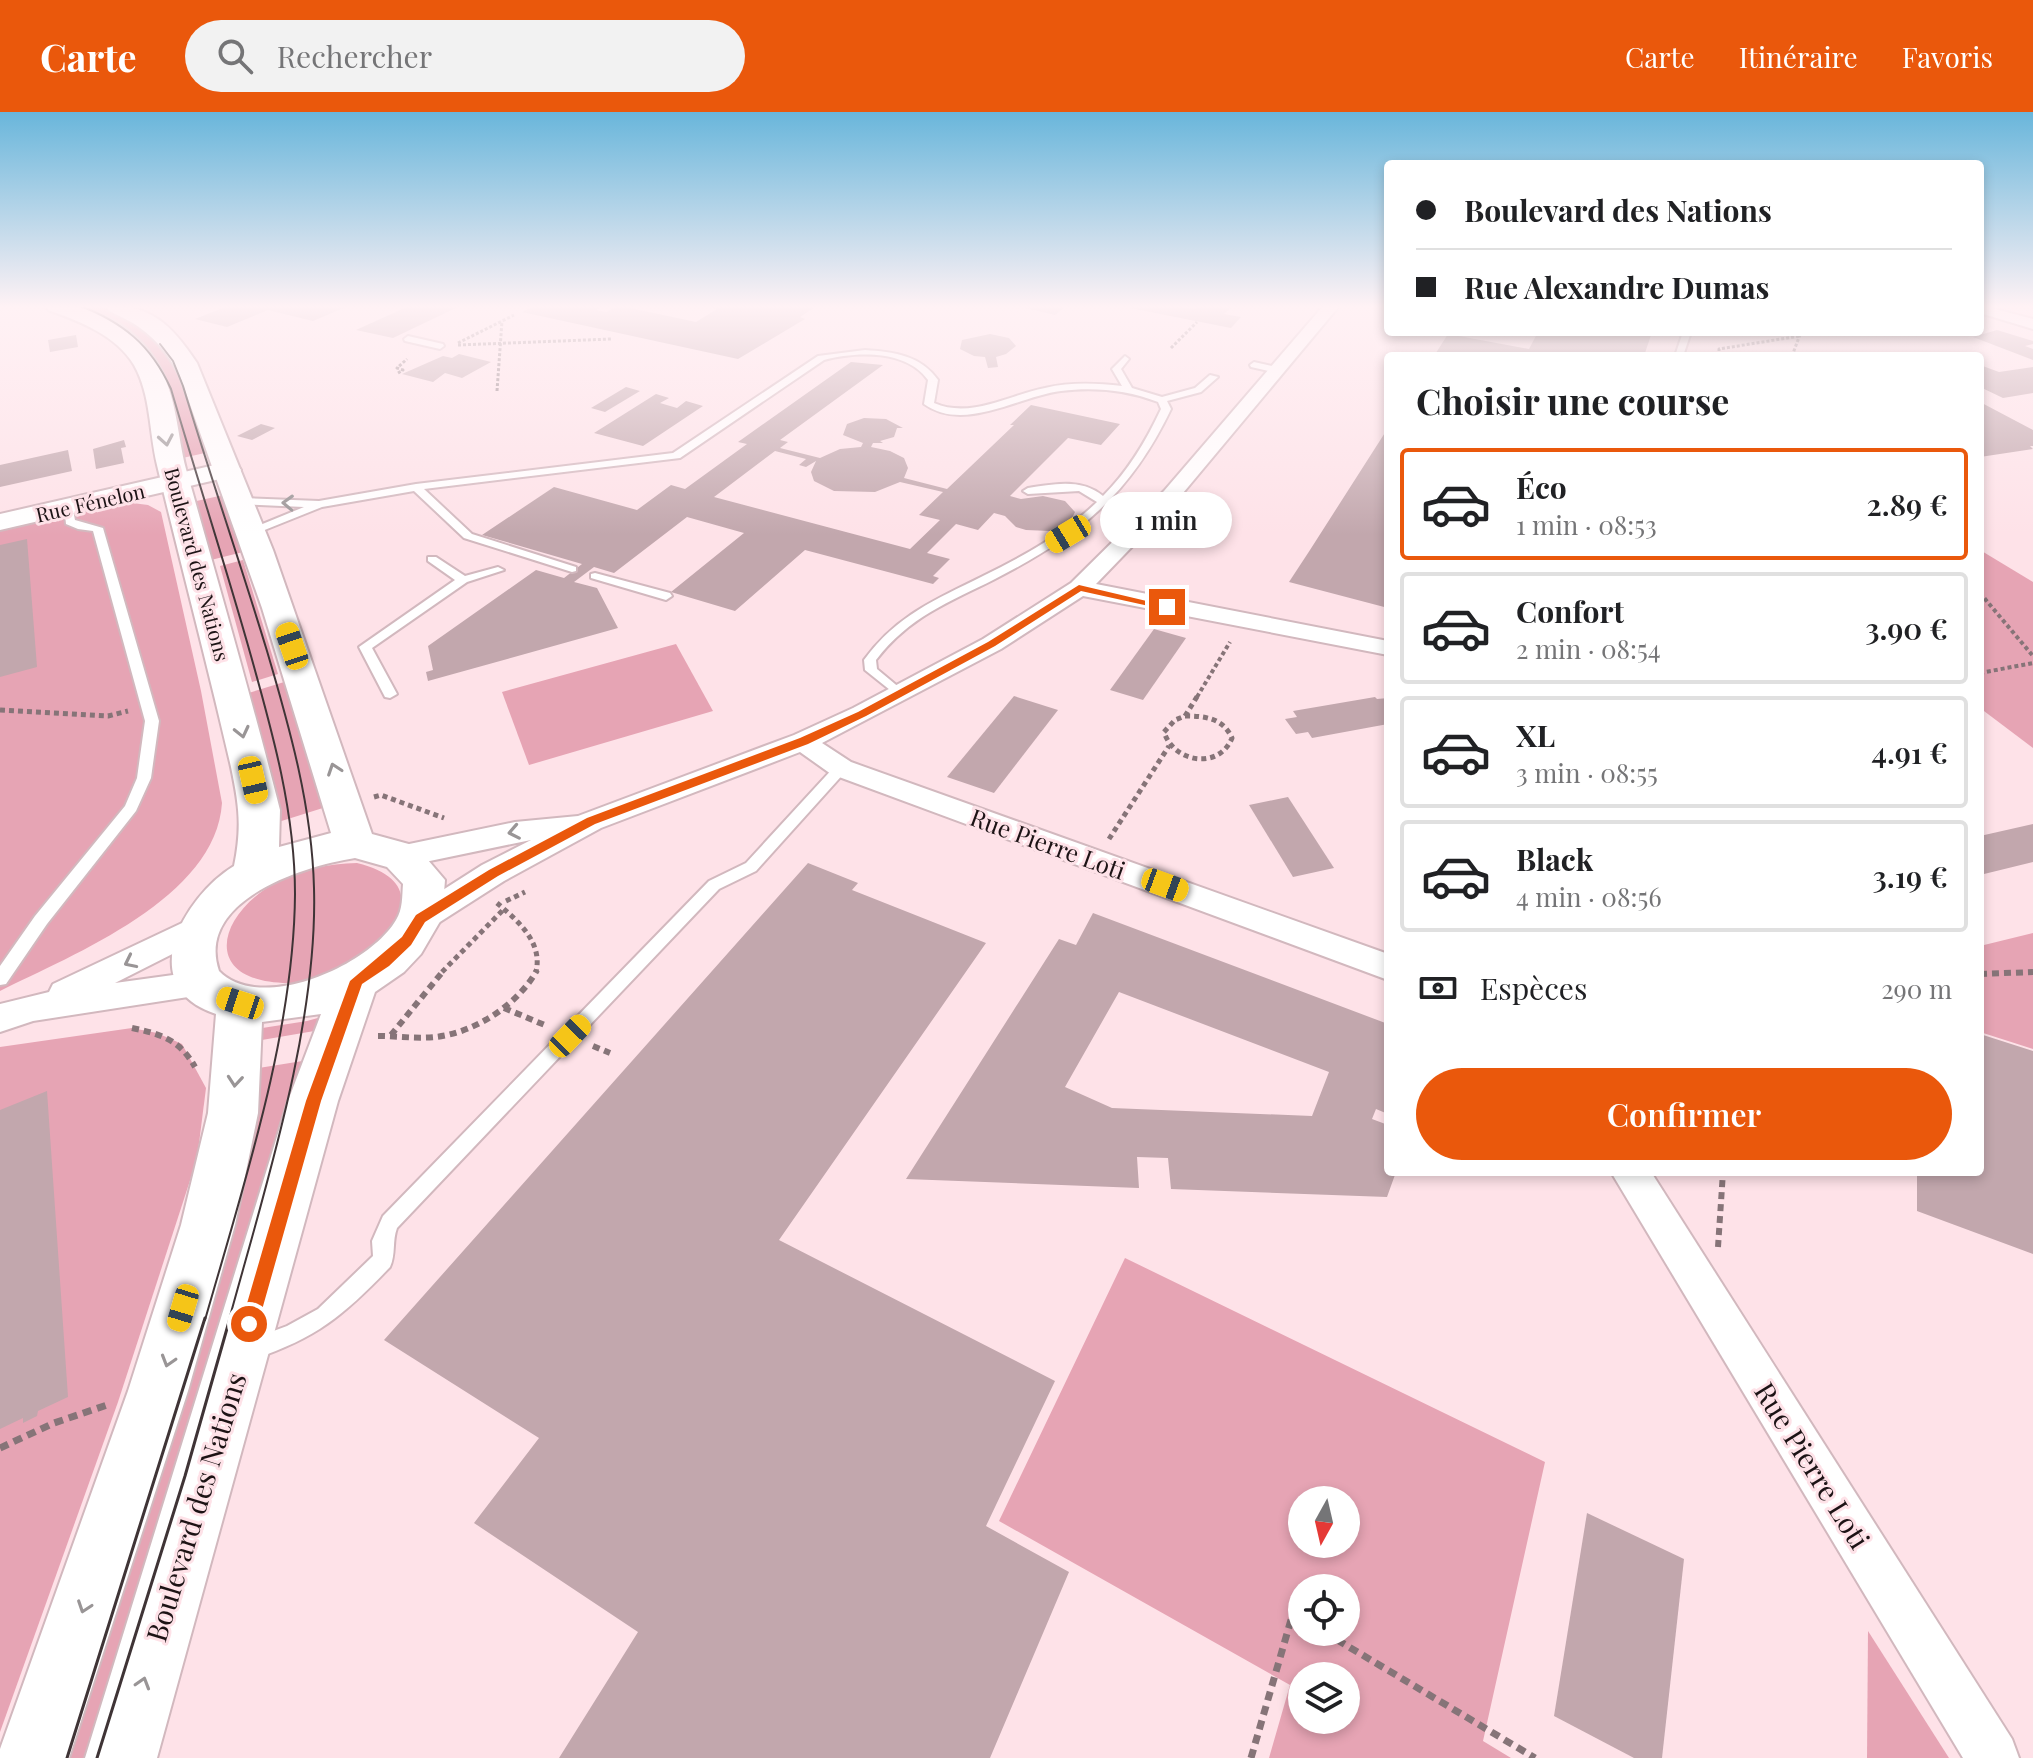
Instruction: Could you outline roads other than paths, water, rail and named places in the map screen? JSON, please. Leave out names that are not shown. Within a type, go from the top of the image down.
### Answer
[{"type":"main road","name":"Boulevard des Nations","points":[[153,382],[160,400],[176,482],[224,656],[260,810],[261,833],[254,873]]},
{"type":"main road","points":[[192,382],[246,516],[340,789],[355,844]]},
{"type":"main road","points":[[33,1758],[158,1391],[208,1225],[233,1113],[221,994],[192,958],[199,927],[222,898],[254,873],[294,855],[319,848],[355,844],[401,856],[424,880],[421,919],[406,941],[385,962],[356,981],[305,1000],[278,1005],[221,994]]},
{"type":"main road","name":"Boulevard des Nations","points":[[121,1758],[313,1101],[356,981]]},
{"type":"street","points":[[421,919],[493,873],[591,821],[804,741],[992,644],[1079,588],[1171,495],[1268,382]]},
{"type":"street","name":"Rue Fénelon","points":[[0,522],[228,470]]},
{"type":"street","points":[[1079,588],[1384,647]]},
{"type":"street","name":"Rue Pierre Loti","points":[[804,741],[815,752],[841,768],[1384,966]]},
{"type":"street","points":[[401,856],[515,832],[591,821]]},
{"type":"street","points":[[0,1018],[33,1008],[199,927]]},
{"type":"street","points":[[33,1008],[221,994]]},
{"type":"street","name":"Rue Pierre Loti","points":[[1632,1176],[1993,1758]]},
{"type":"lane","points":[[246,516],[416,487],[676,456],[786,382]]},
{"type":"lane","points":[[933,382],[929,404],[946,412],[975,409],[1048,390],[1078,386],[1128,389],[1162,400],[1198,390],[1207,382]]},
{"type":"lane","points":[[1124,382],[1128,389]]},
{"type":"lane","points":[[900,694],[871,670],[870,660],[885,639],[908,618],[931,604],[986,579],[1068,534],[1126,478],[1159,426],[1166,409],[1162,400]]},
{"type":"lane","points":[[1085,475],[1090,490]]},
{"type":"lane","points":[[416,487],[468,536],[572,569]]},
{"type":"lane","points":[[1028,491],[1065,487],[1090,490],[1098,494],[1103,502]]},
{"type":"lane","points":[[246,516],[319,504]]},
{"type":"lane","points":[[0,979],[41,920],[131,808],[144,778],[149,752],[152,721],[98,528],[70,522],[68,507]]},
{"type":"lane","points":[[432,559],[463,580]]},
{"type":"lane","points":[[390,694],[365,647],[463,580],[498,570]]},
{"type":"lane","points":[[595,576],[666,596]]},
{"type":"lane","points":[[242,1352],[305,1331],[352,1294],[383,1260],[382,1241],[390,1222],[714,885],[751,867],[841,768]]},
{"type":"tram line","points":[[167,382],[232,589],[275,744],[287,804],[294,864],[292,947],[276,1055],[250,1163],[205,1320]]},
{"type":"tram line","points":[[181,382],[284,710],[304,798],[314,888],[313,940],[298,1050],[273,1161],[229,1320]]},
{"type":"tram line","points":[[67,1758],[205,1318]]},
{"type":"tram line","points":[[97,1758],[185,1476],[230,1318]]}]
